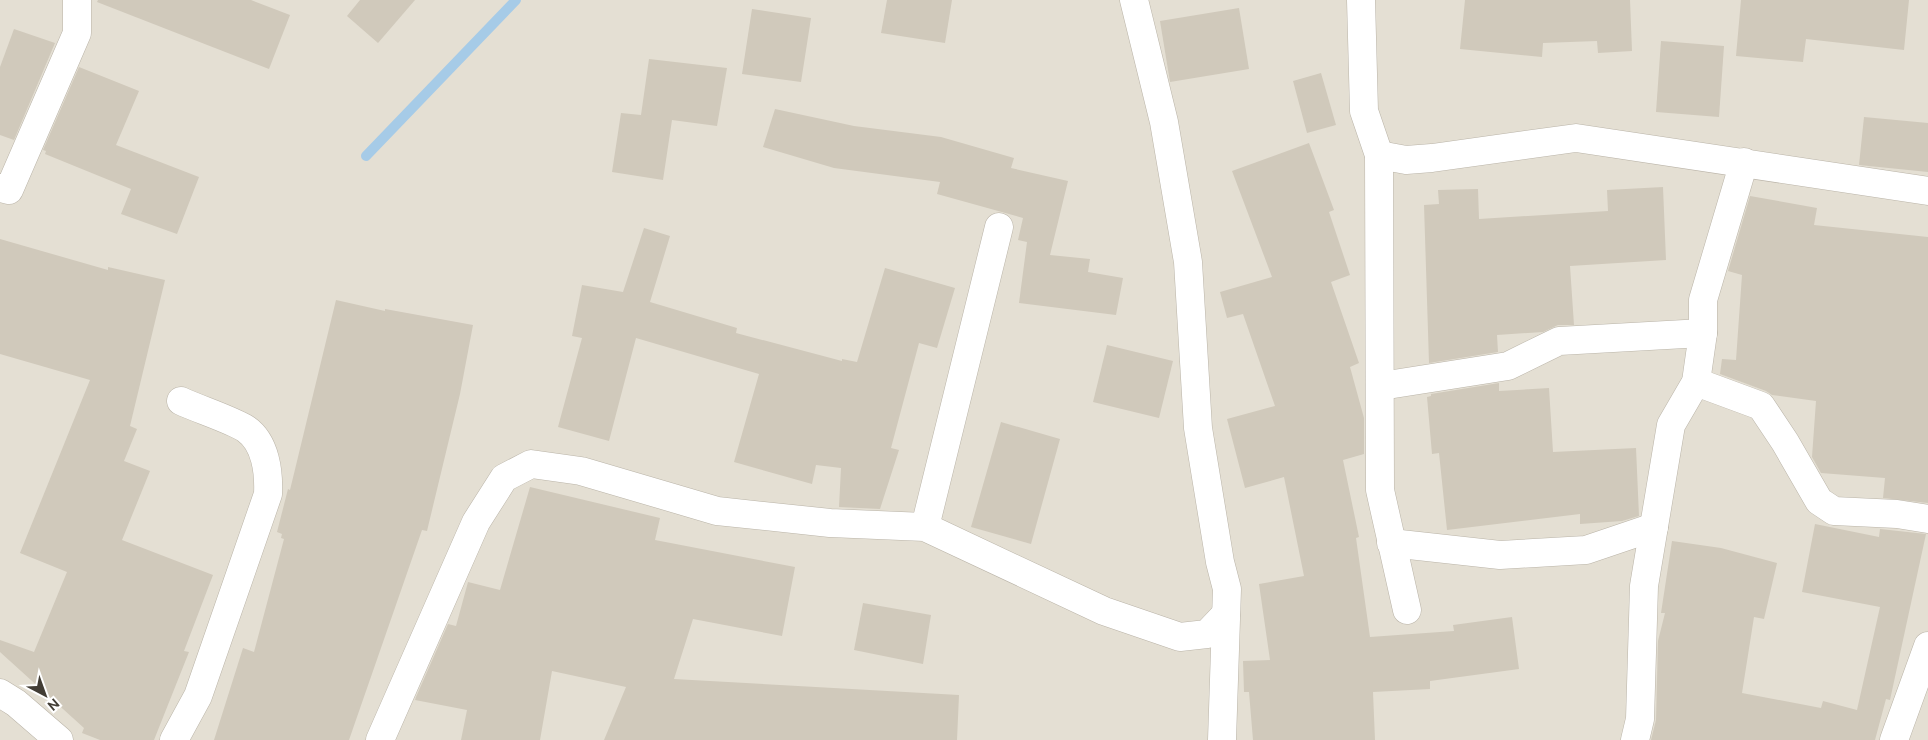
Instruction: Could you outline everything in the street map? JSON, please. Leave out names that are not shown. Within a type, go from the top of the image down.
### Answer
[{"type":"street","points":[[0,188],[9,190],[77,33],[77,0]]},
{"type":"street","points":[[1134,0],[1164,122],[1188,262],[1198,428],[1220,562],[1227,589],[1222,740]]},
{"type":"street","points":[[1361,0],[1364,111],[1379,155],[1380,490],[1407,610]]},
{"type":"street","points":[[1379,155],[1406,160],[1432,158],[1576,138],[1928,191]]},
{"type":"street","points":[[1635,740],[1640,719],[1644,586],[1671,425],[1696,382],[1703,333],[1704,300],[1744,162]]},
{"type":"street","points":[[925,527],[999,227]]},
{"type":"street","points":[[1381,386],[1508,366],[1559,341],[1703,333]]},
{"type":"street","points":[[1696,382],[1761,406],[1785,442],[1819,501],[1834,511],[1897,514],[1928,519]]},
{"type":"street","points":[[174,740],[198,696],[268,494],[269,469],[259,446],[247,430],[181,401]]},
{"type":"street","points":[[380,740],[476,522],[504,478],[531,464],[581,472],[717,511],[830,523],[925,527],[1104,611],[1180,637],[1207,634],[1226,614]]},
{"type":"street","points":[[1391,543],[1510,555],[1586,550],[1654,527]]},
{"type":"street","points":[[1894,740],[1928,646]]},
{"type":"street","points":[[0,693],[16,703],[59,740]]},
{"type":"shaded area","points":[[0,0],[1928,0],[1928,740],[0,740]]},
{"type":"building","points":[[98,0],[251,0],[290,15],[269,69],[97,2]]},
{"type":"building","points":[[360,0],[415,0],[378,43],[347,16]]},
{"type":"building","points":[[887,0],[952,0],[945,43],[881,33]]},
{"type":"building","points":[[1465,0],[1630,0],[1632,51],[1598,53],[1597,41],[1543,43],[1542,57],[1460,49]]},
{"type":"building","points":[[1741,0],[1909,0],[1904,50],[1806,39],[1803,62],[1736,56]]},
{"type":"building","points":[[1239,8],[1249,69],[1170,82],[1160,21]]},
{"type":"building","points":[[752,9],[811,18],[801,82],[742,74]]},
{"type":"building","points":[[14,29],[55,43],[14,140],[0,135],[0,67]]},
{"type":"building","points":[[1661,41],[1724,46],[1719,117],[1656,112]]},
{"type":"building","points":[[649,59],[727,68],[717,126],[672,120],[663,180],[612,172],[621,113],[641,115]]},
{"type":"building","points":[[79,67],[139,91],[116,145],[199,177],[177,234],[121,214],[131,189],[45,154],[46,151],[43,150]]},
{"type":"building","points":[[1321,73],[1336,125],[1307,133],[1293,81]]},
{"type":"building","points":[[775,109],[854,126],[941,137],[1014,158],[1011,168],[1068,181],[1050,255],[1090,259],[1088,272],[1123,278],[1116,315],[1019,303],[1027,242],[1018,240],[1023,218],[937,194],[940,182],[834,168],[763,147]]},
{"type":"building","points":[[1864,117],[1928,123],[1928,172],[1859,165]]},
{"type":"building","points":[[1309,143],[1334,210],[1329,212],[1350,275],[1331,282],[1359,363],[1350,367],[1364,418],[1364,454],[1343,460],[1359,537],[1356,538],[1370,637],[1454,631],[1453,625],[1512,617],[1519,669],[1430,681],[1430,689],[1373,692],[1375,740],[1253,740],[1249,692],[1244,692],[1243,661],[1270,660],[1259,584],[1304,576],[1284,477],[1245,488],[1227,419],[1275,406],[1243,314],[1227,318],[1220,292],[1272,277],[1232,171]]},
{"type":"building","points":[[1663,187],[1666,260],[1570,266],[1574,325],[1558,325],[1543,332],[1497,335],[1498,352],[1429,363],[1424,205],[1439,204],[1438,190],[1478,189],[1479,219],[1608,211],[1607,190]]},
{"type":"building","points":[[1750,196],[1817,208],[1814,225],[1928,237],[1928,503],[1883,498],[1885,478],[1821,473],[1812,457],[1816,401],[1772,395],[1720,374],[1722,359],[1736,360],[1742,275],[1728,271]]},
{"type":"building","points":[[644,228],[670,236],[650,302],[737,328],[736,333],[842,361],[842,359],[857,362],[885,268],[955,288],[937,348],[919,343],[891,448],[899,450],[880,509],[839,507],[841,468],[816,465],[812,484],[734,462],[759,374],[636,338],[609,441],[558,427],[582,338],[572,336],[582,285],[623,292]]},
{"type":"building","points":[[0,239],[108,270],[108,267],[165,280],[130,426],[137,429],[124,461],[150,471],[122,540],[213,575],[184,651],[189,652],[154,740],[100,740],[82,733],[84,728],[0,652],[0,640],[34,652],[67,572],[20,553],[90,380],[0,354]]},
{"type":"building","points":[[336,300],[385,311],[385,309],[473,325],[460,394],[427,531],[422,530],[349,740],[214,740],[243,648],[254,652],[284,539],[281,538],[282,534],[277,532],[288,489],[290,490]]},
{"type":"building","points":[[1107,345],[1173,361],[1159,418],[1093,402]]},
{"type":"building","points":[[1499,383],[1499,391],[1549,388],[1553,452],[1636,448],[1639,516],[1622,521],[1580,524],[1580,514],[1447,530],[1439,453],[1432,454],[1427,397],[1431,396],[1431,394]]},
{"type":"building","points":[[1001,422],[1060,439],[1031,544],[971,527]]},
{"type":"building","points":[[530,487],[660,518],[655,540],[795,567],[782,636],[693,619],[674,679],[959,695],[957,740],[604,740],[626,687],[552,671],[540,740],[461,740],[467,710],[415,700],[448,624],[456,626],[468,582],[500,590]]},
{"type":"building","points":[[1815,524],[1879,537],[1880,529],[1926,534],[1890,700],[1886,699],[1875,740],[1651,740],[1656,720],[1658,641],[1665,613],[1661,613],[1672,541],[1721,548],[1777,563],[1764,619],[1754,617],[1742,693],[1821,708],[1823,701],[1857,710],[1880,607],[1802,592]]},
{"type":"building","points":[[863,603],[931,615],[923,664],[854,650]]},
{"type":"waterway","points":[[366,156],[516,0]]}]
